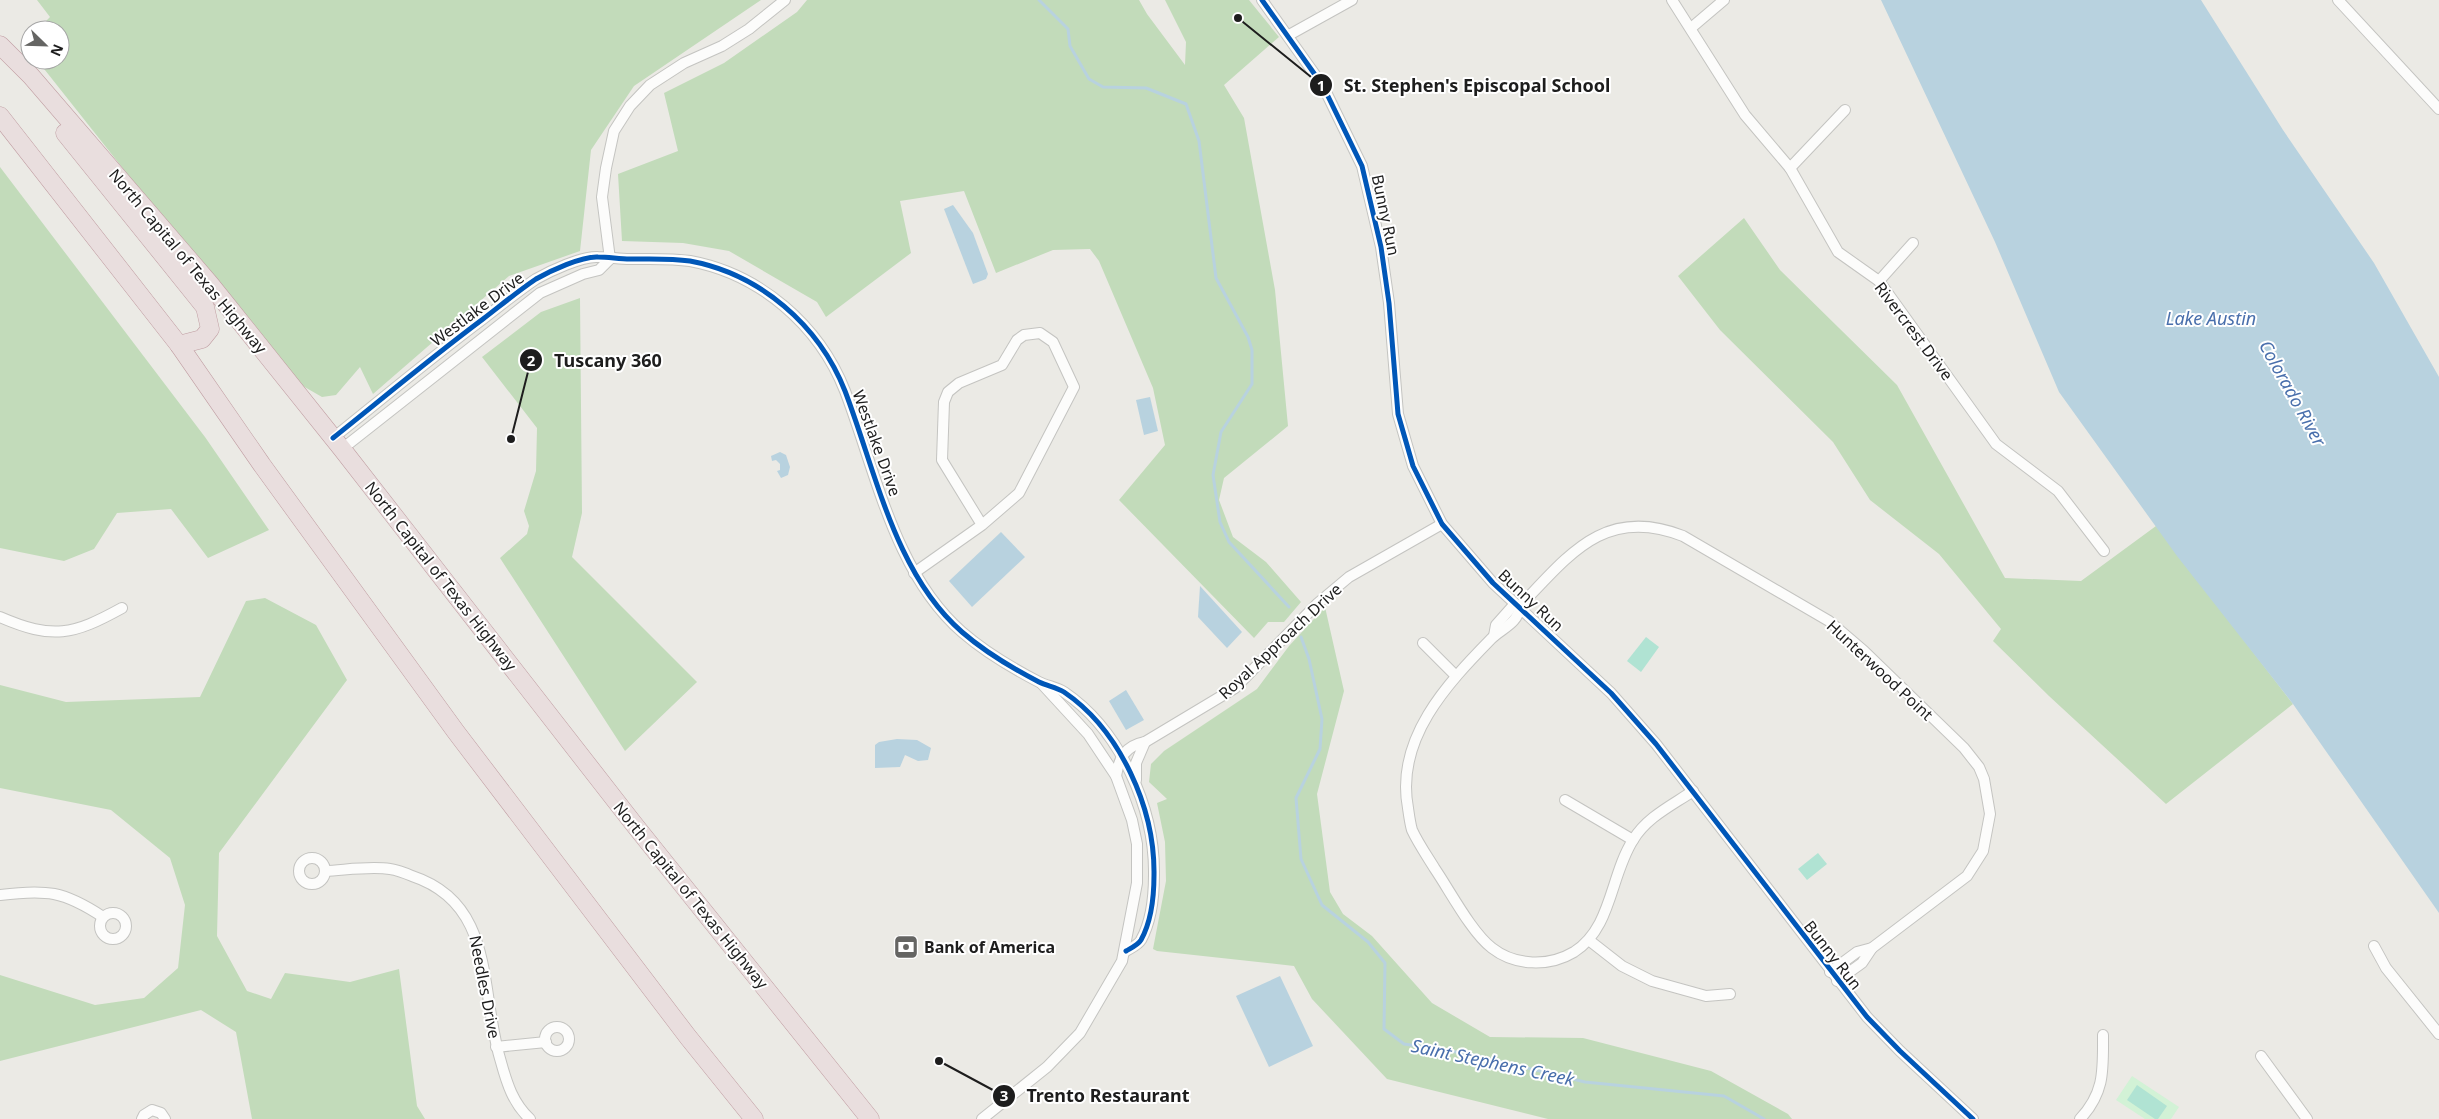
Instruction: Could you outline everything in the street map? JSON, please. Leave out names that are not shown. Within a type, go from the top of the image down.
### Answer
[{"type":"highway","name":"North Capital of Texas Highway","points":[[0,45],[31,76],[210,284],[639,830],[870,1119]]},
{"type":"highway","points":[[31,76],[54,120],[205,306],[210,329],[202,338],[179,345]]},
{"type":"highway","points":[[0,116],[179,345],[262,465],[456,732],[688,1037],[754,1119]]},
{"type":"street","points":[[610,259],[602,197],[614,131],[630,106],[650,85],[684,63],[722,46],[749,29],[785,0]]},
{"type":"street","name":"Bunny Run","points":[[1262,0],[1289,35],[1323,86],[1362,166],[1382,256],[1389,303],[1398,414],[1413,466],[1442,524],[1493,583],[1520,606],[1611,693],[1656,744],[1693,791],[1837,981],[1900,1052],[1973,1119]]},
{"type":"street","points":[[1289,35],[1352,0]]},
{"type":"street","name":"Rivercrest Drive","points":[[1672,0],[1746,115],[1790,168],[1838,252],[1879,281],[1996,444],[2058,491],[2104,551]]},
{"type":"street","points":[[1691,28],[1724,0]]},
{"type":"street","points":[[2338,0],[2439,109]]},
{"type":"street","points":[[1790,168],[1845,110]]},
{"type":"street","points":[[1879,281],[1913,243]]},
{"type":"street","name":"Westlake Drive","points":[[337,444],[540,293],[582,274],[598,270],[610,259],[680,260],[724,270],[774,297],[791,311],[819,344],[844,387],[892,523],[914,573],[936,607],[985,652],[1042,684],[1057,688],[1071,698],[1092,718],[1121,756],[1136,784],[1151,835],[1154,888],[1150,913],[1140,942],[1126,951]]},
{"type":"street","points":[[914,573],[982,526],[1019,493],[1074,387],[1053,342],[1040,333],[1024,335],[1017,340],[1002,365],[959,383],[948,392],[944,402],[942,460],[982,526]]},
{"type":"street","name":"Royal Approach Drive","points":[[1121,756],[1136,744],[1144,742],[1235,688],[1318,602],[1349,578],[1442,524]]},
{"type":"street","name":"Hunterwood Point","points":[[1590,940],[1572,953],[1552,961],[1526,962],[1495,950],[1483,942],[1424,852],[1412,828],[1405,779],[1411,750],[1427,714],[1456,676],[1494,636],[1503,632],[1519,614],[1520,606],[1542,583],[1594,536],[1612,530],[1649,527],[1668,530],[1683,536],[1829,621],[1864,651],[1964,748],[1979,767],[1984,779],[1990,814],[1983,851],[1967,876],[1872,948],[1862,963],[1837,981]]},
{"type":"street","points":[[0,617],[24,627],[59,634],[94,623],[122,608]]},
{"type":"street","points":[[1424,643],[1456,676]]},
{"type":"street","name":"Westlake Drive","points":[[982,1119],[1047,1067],[1080,1033],[1126,951],[1126,936],[1137,883],[1138,859],[1132,820],[1116,776],[1088,734],[1042,684]]},
{"type":"street","points":[[1136,784],[1136,763],[1144,742]]},
{"type":"street","points":[[1116,776],[1121,756]]},
{"type":"street","points":[[1693,791],[1647,821],[1633,840],[1599,925],[1590,940],[1622,966],[1652,981],[1706,996],[1730,994]]},
{"type":"street","points":[[1565,800],[1633,840]]},
{"type":"street","name":"Needles Drive","points":[[325,870],[390,869],[431,882],[460,906],[475,931],[496,1047],[509,1090],[520,1110],[530,1119]]},
{"type":"street","points":[[0,896],[29,892],[60,895],[78,901],[104,917]]},
{"type":"street","points":[[2374,946],[2386,968],[2439,1034]]},
{"type":"street","name":"Hunterwood Point","points":[[1830,972],[1857,952],[1872,948]]},
{"type":"street","points":[[2080,1119],[2093,1105],[2104,1073],[2103,1034]]},
{"type":"street","points":[[496,1047],[546,1042]]},
{"type":"street","points":[[2261,1056],[2307,1119]]},
{"type":"street","points":[[142,1119],[144,1115],[152,1110],[161,1113],[165,1119]]},
{"type":"green space","points":[[37,0],[761,0],[634,86],[591,150],[580,251],[509,276],[373,394],[360,367],[336,395],[322,397],[289,378],[45,70],[70,70],[70,20],[47,20],[50,17]]},
{"type":"green space","points":[[807,0],[1139,0],[1147,14],[1185,65],[1186,42],[1165,0],[1249,0],[1279,37],[1224,85],[1244,118],[1275,290],[1288,426],[1224,478],[1219,500],[1233,537],[1266,562],[1301,602],[1284,622],[1268,622],[1254,638],[1119,500],[1165,445],[1153,388],[1099,261],[1090,249],[1053,250],[996,273],[964,191],[900,201],[911,253],[826,317],[817,302],[729,251],[683,243],[622,241],[618,174],[678,151],[664,93],[724,63],[797,12]]},
{"type":"green space","points":[[0,167],[205,437],[269,530],[208,558],[171,509],[117,513],[94,549],[64,561],[0,548]]},
{"type":"green space","points":[[1744,218],[1780,270],[1897,385],[2005,578],[2081,581],[2156,526],[2293,704],[2166,804],[2049,696],[1993,641],[2001,629],[1939,554],[1870,500],[1833,442],[1720,330],[1678,276]]},
{"type":"green space","points":[[580,298],[582,513],[572,557],[697,682],[625,751],[500,558],[527,534],[529,526],[524,511],[536,471],[537,428],[482,357],[541,312]]},
{"type":"green space","points":[[265,598],[316,625],[347,680],[219,853],[217,936],[247,991],[271,999],[285,973],[350,982],[399,969],[417,1106],[425,1119],[252,1119],[236,1032],[201,1010],[0,1061],[0,975],[95,1005],[144,998],[178,968],[185,905],[170,858],[111,810],[0,788],[0,685],[66,702],[200,697],[246,601]]},
{"type":"green space","points":[[1325,607],[1344,691],[1317,794],[1330,892],[1343,914],[1372,936],[1432,1003],[1490,1037],[1583,1038],[1711,1071],[1788,1114],[1792,1119],[1548,1119],[1387,1079],[1312,999],[1294,966],[1157,951],[1153,949],[1166,881],[1165,842],[1157,803],[1167,799],[1149,782],[1151,764],[1164,751],[1257,689],[1289,646]]},
{"type":"green space","points":[[1646,637],[1659,647],[1641,672],[1627,661]]},
{"type":"green space","points":[[1818,853],[1827,864],[1807,880],[1798,869]]},
{"type":"green space","points":[[2132,1076],[2179,1107],[2171,1119],[2145,1119],[2116,1100]]},
{"type":"green space","points":[[2137,1085],[2167,1106],[2158,1119],[2155,1119],[2127,1100]]},
{"type":"water","name":"Lake Austin","points":[[1881,0],[2201,0],[2283,130],[2374,263],[2439,377],[2439,913],[2293,704],[2177,556],[2059,392],[1995,242]]},
{"type":"water","points":[[953,205],[973,233],[988,274],[986,279],[973,284],[944,209]]},
{"type":"water","points":[[1150,397],[1158,431],[1144,435],[1136,400]]},
{"type":"water","points":[[780,452],[786,455],[790,467],[788,475],[781,478],[777,471],[780,470],[780,464],[776,460],[772,461],[771,456]]},
{"type":"water","points":[[1001,532],[1025,557],[972,607],[949,581]]},
{"type":"water","points":[[1200,586],[1242,632],[1227,648],[1198,617]]},
{"type":"water","points":[[1126,690],[1144,720],[1126,730],[1109,701]]},
{"type":"water","points":[[897,739],[917,740],[931,748],[928,760],[918,761],[905,755],[900,767],[875,768],[875,745],[879,742]]},
{"type":"water","points":[[1280,976],[1313,1046],[1269,1067],[1236,996]]},
{"type":"waterway","name":"Saint Stephens Creek","points":[[1039,0],[1068,29],[1070,46],[1089,79],[1103,87],[1146,88],[1186,104],[1199,141],[1216,278],[1248,337],[1252,350],[1252,384],[1221,432],[1213,475],[1220,522],[1229,542],[1289,607]]},
{"type":"waterway","name":"Saint Stephens Creek","points":[[1301,637],[1309,659],[1322,719],[1320,749],[1296,798],[1301,859],[1322,905],[1368,942],[1385,963],[1384,1029],[1404,1044],[1469,1054],[1585,1082],[1724,1096],[1764,1119]]},
{"type":"cycle path","points":[[1262,0],[1323,86],[1362,166],[1381,247],[1389,303],[1398,414],[1413,466],[1442,524],[1493,583],[1611,693],[1656,744],[1867,1017],[1900,1051],[1973,1119]]},
{"type":"cycle path","points":[[333,438],[523,288],[536,279],[575,261],[591,257],[690,261],[716,268],[763,290],[803,324],[820,345],[834,367],[845,391],[890,520],[904,552],[920,581],[939,608],[962,632],[989,653],[1039,682],[1064,692],[1084,708],[1102,727],[1117,749],[1141,798],[1153,849],[1153,900],[1147,925],[1141,940],[1126,951]]},
{"type":"place","name":"St. Stephen's Episcopal School","points":[[1238,18]]},
{"type":"place","name":"Tuscany 360","points":[[511,439]]},
{"type":"place","name":"Bank of America","points":[[906,947]]},
{"type":"place","name":"Trento Restaurant","points":[[939,1061]]},
{"type":"water label","name":"Colorado River","points":[[2293,393]]}]
